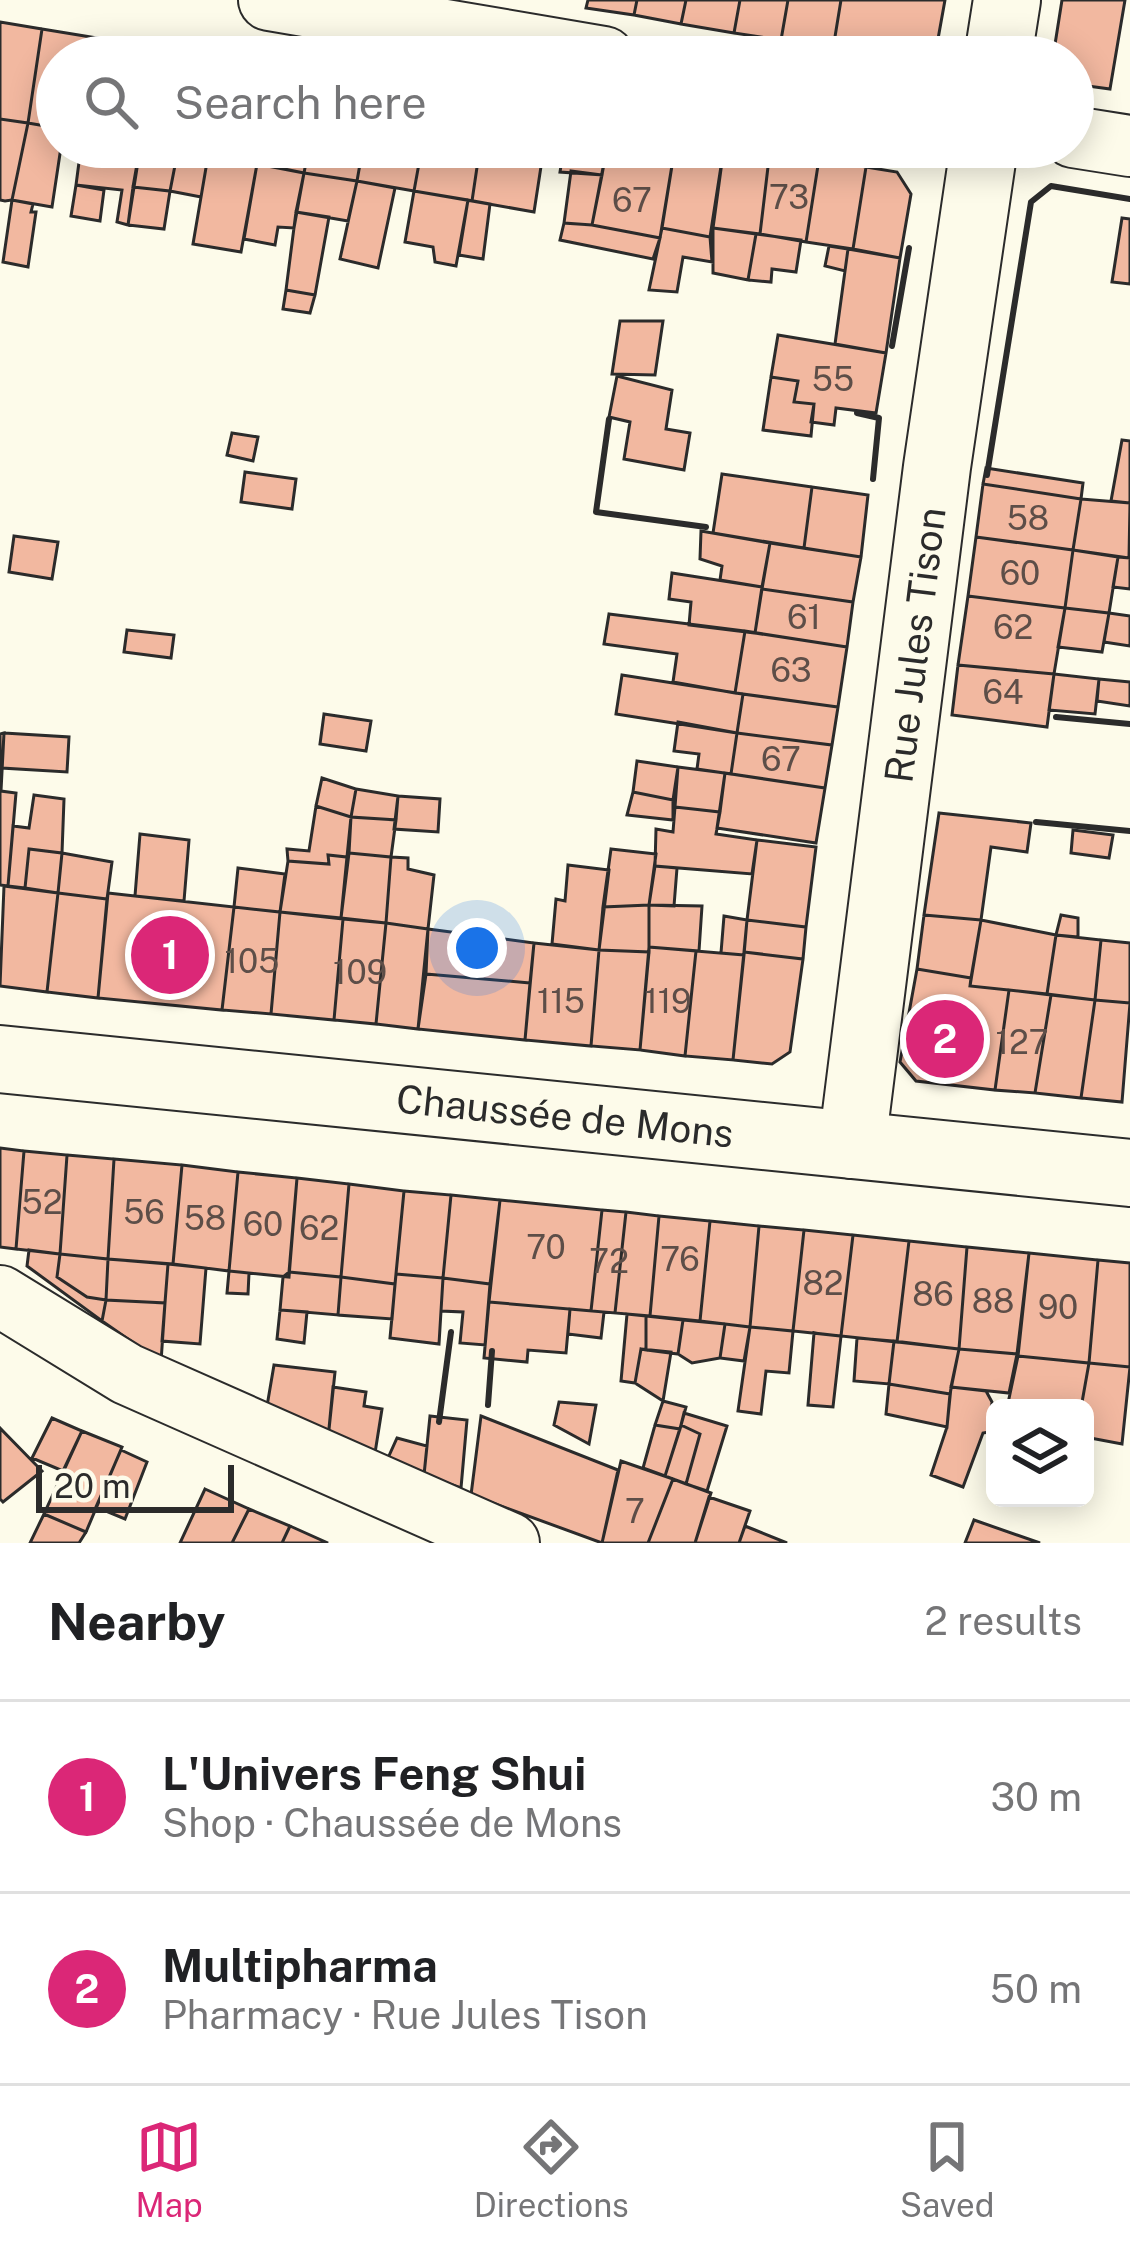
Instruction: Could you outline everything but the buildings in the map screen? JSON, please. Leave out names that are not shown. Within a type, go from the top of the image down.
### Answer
[{"type":"main road","points":[[1001,36],[1007,0]]},
{"type":"main road","name":"Rue Jules Tison","points":[[852,1144],[937,467],[981,168]]},
{"type":"main road","name":"Chaussée de Mons","points":[[0,1059],[1130,1173]]},
{"type":"street","points":[[269,0],[481,36]]},
{"type":"street","points":[[1094,140],[1130,146]]},
{"type":"street","points":[[0,1296],[127,1375],[508,1543]]},
{"type":"wall","points":[[987,475],[1031,202],[1051,186],[1130,199]]},
{"type":"wall","points":[[892,346],[909,248]]},
{"type":"wall","points":[[857,413],[879,418],[873,479]]},
{"type":"wall","points":[[609,419],[596,512],[706,527]]},
{"type":"wall","points":[[1056,717],[1130,724]]},
{"type":"wall","points":[[1036,822],[1130,831]]},
{"type":"wall","points":[[439,1422],[451,1332]]},
{"type":"wall","points":[[488,1405],[492,1351]]},
{"type":"place","name":"L'Univers Feng Shui","points":[[170,955]]},
{"type":"place","name":"Multipharma","points":[[945,1039]]}]
